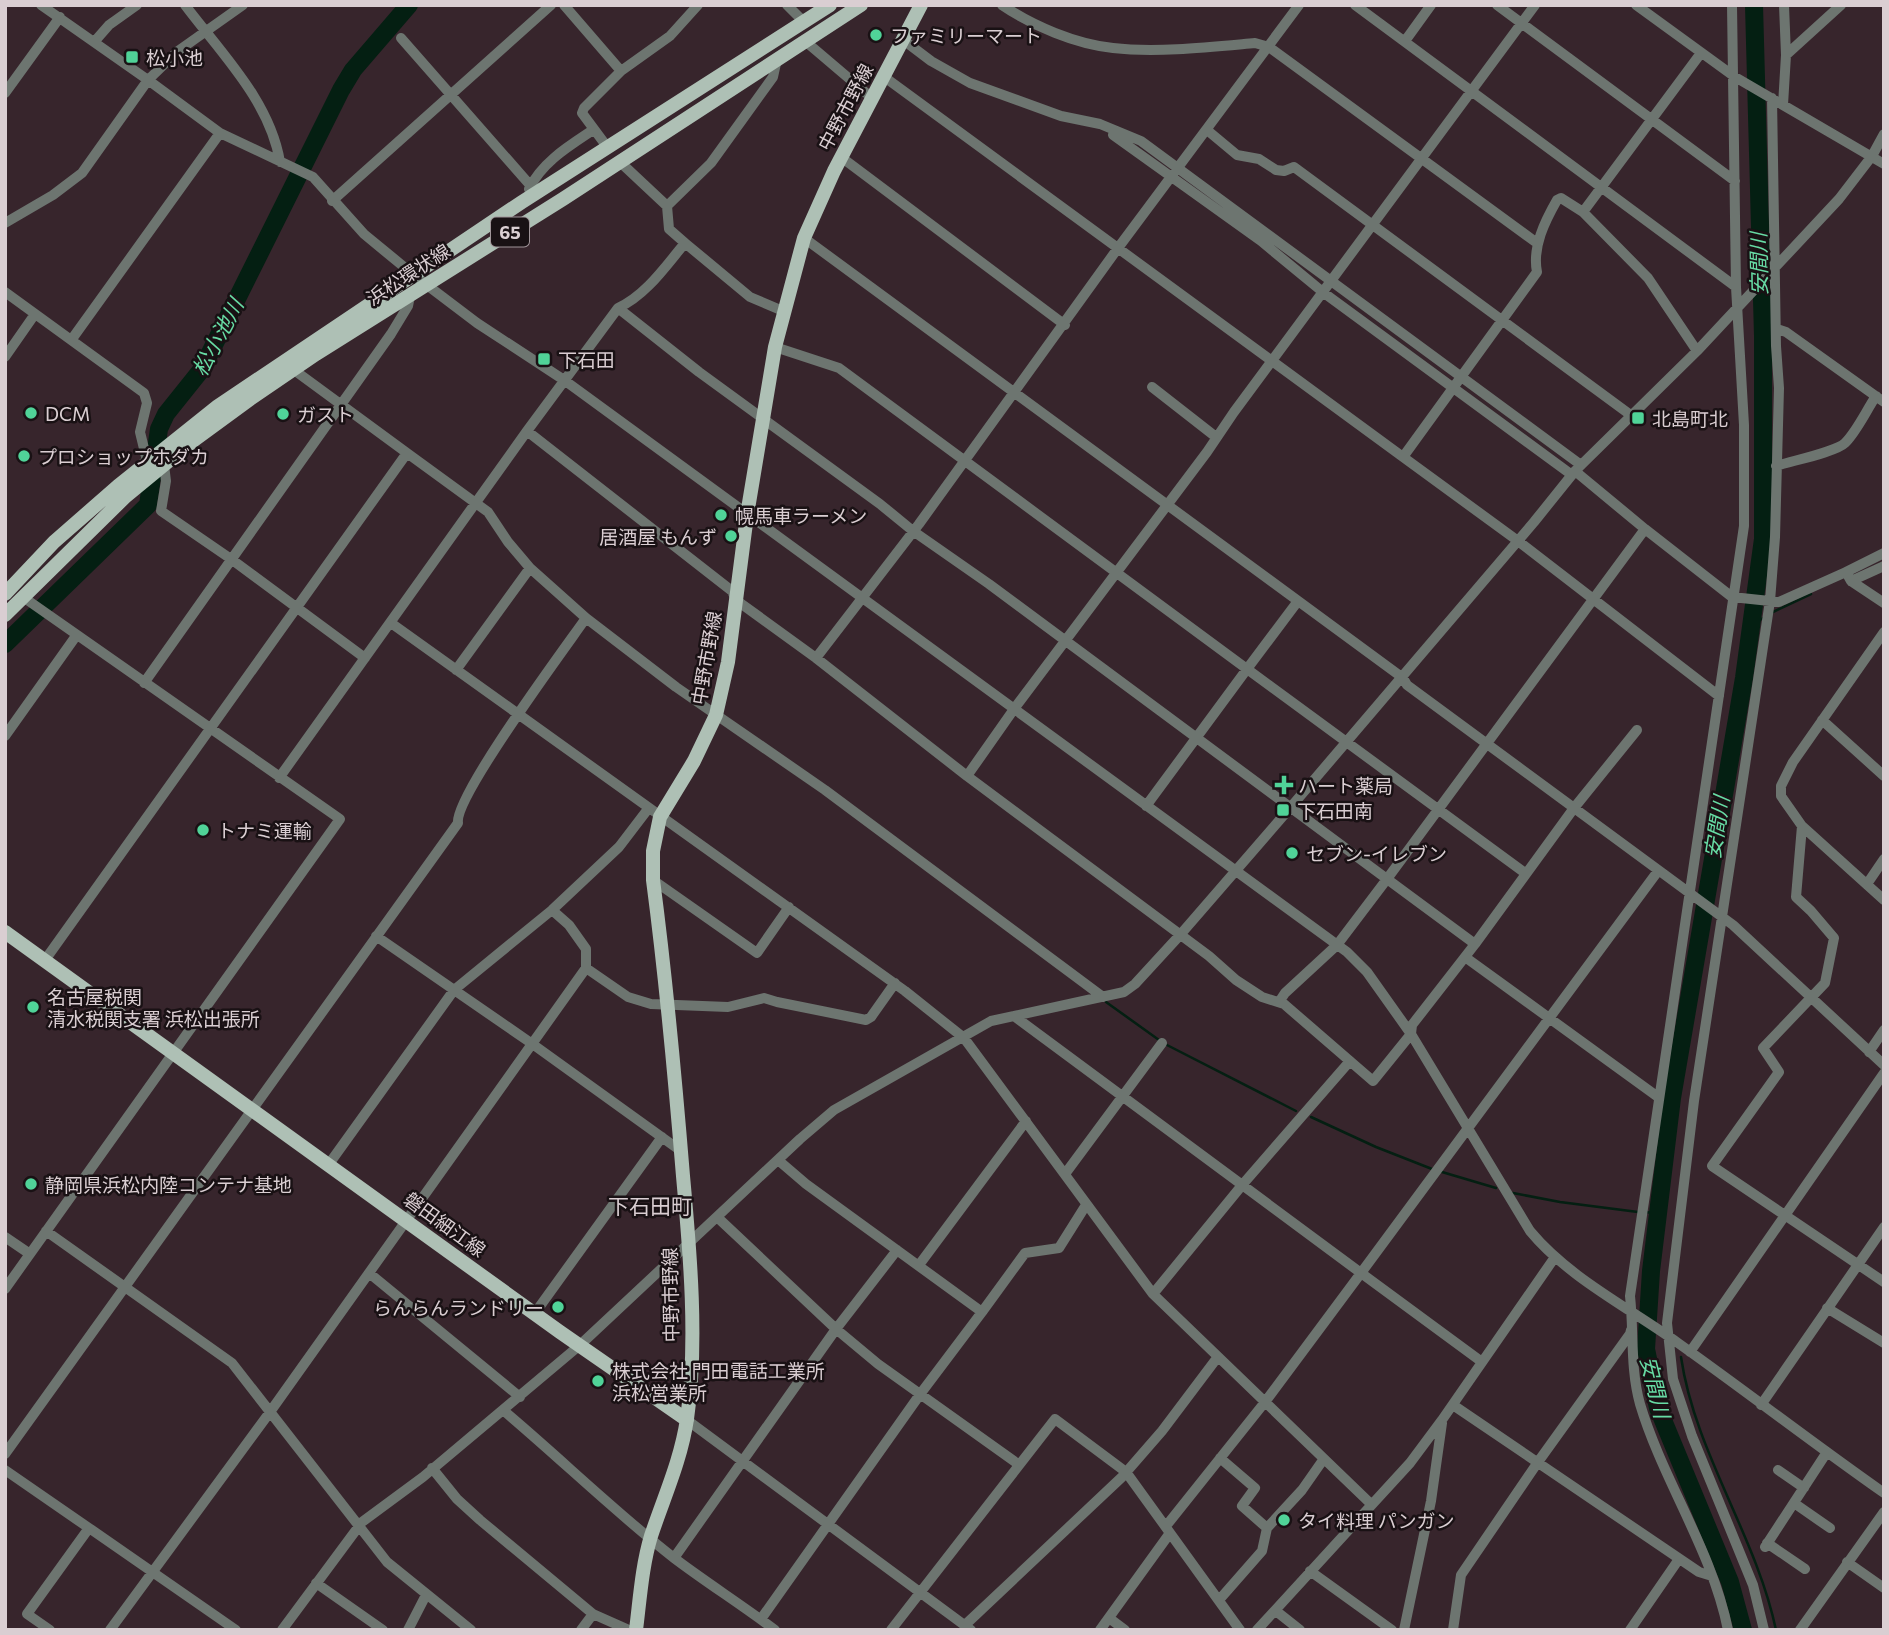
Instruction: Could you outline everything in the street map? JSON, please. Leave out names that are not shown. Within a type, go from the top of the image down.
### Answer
[{"type":"main road","name":"浜松環状線","points":[[5,615],[27,599],[163,464],[250,399],[410,296],[421,280],[522,202],[830,5]]},
{"type":"main road","name":"浜松環状線","points":[[5,594],[10,579],[147,461],[218,406],[619,161],[861,5]]},
{"type":"main road","name":"中野市野線","points":[[687,1420],[691,1374],[689,1244],[668,1004],[653,880],[654,813],[694,761],[716,715],[728,662],[747,515],[775,347],[804,238],[841,157],[920,5]]},
{"type":"main road","name":"磐田細江線","points":[[5,932],[687,1420]]},
{"type":"main road","points":[[636,1630],[641,1582],[650,1538],[678,1460],[687,1420]]},
{"type":"street","points":[[41,5],[95,41],[220,133],[313,177],[364,234],[477,323],[564,380],[1337,944],[1367,972],[1411,1034],[1530,1231],[1555,1257],[1884,1493]]},
{"type":"street","points":[[95,41],[109,25],[137,5]]},
{"type":"street","points":[[185,5],[257,101],[285,165]]},
{"type":"street","points":[[5,223],[53,195],[82,173],[148,80],[178,51],[243,5]]},
{"type":"street","points":[[332,201],[551,5]]},
{"type":"street","points":[[564,5],[621,71]]},
{"type":"street","points":[[608,148],[582,113],[584,108],[621,71],[670,36],[698,5]]},
{"type":"street","points":[[787,5],[804,22]]},
{"type":"street","points":[[1002,5],[1029,21],[1066,36],[1112,48],[1163,50],[1255,43],[1269,47],[1537,243]]},
{"type":"street","points":[[816,659],[1299,5]]},
{"type":"street","points":[[1355,5],[1736,286]]},
{"type":"street","points":[[1405,41],[1431,5]]},
{"type":"street","points":[[1497,5],[1735,181]]},
{"type":"street","points":[[967,776],[1535,5]]},
{"type":"street","points":[[1636,5],[1735,77],[1884,164]]},
{"type":"street","points":[[1728,1630],[1721,1598],[1653,1443],[1639,1402],[1633,1372],[1630,1296],[1744,526],[1740,305],[1736,286],[1732,5]]},
{"type":"street","points":[[1783,105],[1786,55],[1784,5]]},
{"type":"street","points":[[1786,55],[1841,5]]},
{"type":"street","points":[[5,93],[60,17]]},
{"type":"street","points":[[401,38],[530,184]]},
{"type":"street","points":[[902,39],[931,61],[970,83],[1060,116],[1100,124],[1141,141],[1175,174],[1324,293],[1454,387],[1576,470]]},
{"type":"street","points":[[805,41],[872,98]]},
{"type":"street","points":[[1583,212],[1701,53]]},
{"type":"street","points":[[667,206],[709,165],[773,77],[777,59]]},
{"type":"street","points":[[883,76],[1518,541],[1719,696]]},
{"type":"street","points":[[1764,1630],[1753,1585],[1692,1436],[1673,1379],[1667,1307],[1766,618],[1775,537],[1779,388],[1772,98]]},
{"type":"street","points":[[522,202],[530,184],[559,153],[593,130]]},
{"type":"street","points":[[1207,130],[1237,155],[1259,159],[1284,172],[1294,167],[1632,416]]},
{"type":"street","points":[[72,339],[220,133]]},
{"type":"street","points":[[282,1630],[358,1527],[504,1411],[580,1345],[834,1110],[964,1038],[991,1020],[1124,992],[1135,984],[1403,678],[1576,470],[1696,351],[1839,199],[1872,156],[1884,134]]},
{"type":"street","points":[[841,157],[1065,325]]},
{"type":"street","points":[[619,161],[667,206],[669,229],[750,297],[765,306],[783,311]]},
{"type":"street","points":[[1175,174],[1268,233],[1332,283],[1462,376],[1644,529],[1734,598],[1779,602],[1884,566]]},
{"type":"street","points":[[1403,457],[1537,272],[1537,243],[1557,200],[1561,198],[1583,212],[1648,278],[1696,351]]},
{"type":"street","points":[[804,238],[1403,678],[1407,685],[1722,917],[1884,1065]]},
{"type":"street","points":[[279,778],[618,308],[632,302],[685,243]]},
{"type":"street","points":[[5,292],[144,393],[147,403],[140,432],[147,461]]},
{"type":"street","points":[[145,683],[391,334],[408,306],[410,296]]},
{"type":"street","points":[[618,308],[913,531],[989,584],[1475,944]]},
{"type":"street","points":[[5,357],[35,314]]},
{"type":"street","points":[[1776,466],[1831,452],[1844,444],[1880,399],[1786,332],[1777,329]]},
{"type":"street","points":[[775,347],[839,368],[1525,873]]},
{"type":"street","points":[[294,370],[488,512],[530,568],[586,618],[676,687],[825,790],[1103,997]]},
{"type":"street","points":[[1152,387],[1216,437]]},
{"type":"street","points":[[527,431],[732,591],[736,600],[1209,956],[1236,980],[1262,997],[1284,1004],[1373,1081],[1411,1034],[1412,1025],[1475,944],[1525,873],[1637,730]]},
{"type":"street","points":[[45,960],[407,453]]},
{"type":"street","points":[[163,464],[166,481],[161,512],[231,559],[365,658]]},
{"type":"street","points":[[1279,1002],[1285,993],[1337,944],[1644,529]]},
{"type":"street","points":[[1849,576],[1884,553]]},
{"type":"street","points":[[456,670],[530,568]]},
{"type":"street","points":[[1849,576],[1884,603]]},
{"type":"street","points":[[5,1289],[340,819],[27,599]]},
{"type":"street","points":[[1146,806],[1298,601]]},
{"type":"street","points":[[5,1454],[458,823],[456,816],[472,784],[586,618]]},
{"type":"street","points":[[391,623],[895,983],[964,1038],[1153,1294],[1371,1504]]},
{"type":"street","points":[[1884,632],[1793,762],[1781,786],[1781,796],[1802,826],[1884,900]]},
{"type":"street","points":[[5,736],[76,636]]},
{"type":"street","points":[[1822,720],[1884,776]]},
{"type":"street","points":[[328,1164],[454,990],[552,910],[654,813]]},
{"type":"street","points":[[1802,826],[1796,897],[1834,938],[1825,983],[1763,1048],[1779,1072],[1712,1166],[1884,1282]]},
{"type":"street","points":[[1867,884],[1884,859]]},
{"type":"street","points":[[1100,1630],[1220,1458],[1265,1402],[1468,1130],[1658,871]]},
{"type":"street","points":[[653,880],[757,953],[789,907]]},
{"type":"street","points":[[110,1630],[270,1412],[586,968],[586,949],[569,925],[552,910]]},
{"type":"street","points":[[376,936],[681,1151]]},
{"type":"street","points":[[1465,957],[1658,1097]]},
{"type":"street","points":[[586,968],[628,997],[651,1004],[736,1007],[764,998],[866,1020],[895,983]]},
{"type":"street","points":[[1014,1016],[1482,1362]]},
{"type":"street","points":[[1869,1052],[1884,1030]]},
{"type":"street","points":[[1065,1174],[1162,1043]]},
{"type":"street","points":[[1153,1294],[1243,1184],[1350,1061]]},
{"type":"street","points":[[1690,1352],[1884,1073]]},
{"type":"street","points":[[919,1265],[1026,1121]]},
{"type":"street","points":[[535,1312],[662,1137]]},
{"type":"street","points":[[778,1160],[806,1184],[982,1312]]},
{"type":"street","points":[[761,1619],[1024,1253],[1059,1248],[1086,1205]]},
{"type":"street","points":[[717,1217],[836,1329],[878,1364],[1018,1464]]},
{"type":"street","points":[[1761,1405],[1884,1227]]},
{"type":"street","points":[[46,1231],[232,1363],[387,1562],[471,1630]]},
{"type":"street","points":[[5,1237],[30,1254]]},
{"type":"street","points":[[674,1558],[836,1329],[897,1250]]},
{"type":"street","points":[[1256,1630],[1410,1462],[1555,1257]]},
{"type":"street","points":[[369,1273],[520,1397]]},
{"type":"street","points":[[1827,1308],[1884,1343]]},
{"type":"street","points":[[1453,1630],[1461,1575],[1538,1461],[1630,1334],[1632,1312]]},
{"type":"street","points":[[687,1420],[968,1628],[1126,1472],[1162,1431],[1217,1357]]},
{"type":"street","points":[[1452,1405],[1679,1559],[1699,1572],[1712,1576]]},
{"type":"street","points":[[504,1411],[674,1558],[775,1630]]},
{"type":"street","points":[[891,1630],[1055,1419],[1126,1472],[1240,1630]]},
{"type":"street","points":[[1404,1630],[1431,1501],[1442,1420]]},
{"type":"street","points":[[1805,1569],[1766,1545],[1827,1452]]},
{"type":"street","points":[[1220,1458],[1255,1488],[1242,1506],[1267,1528]]},
{"type":"street","points":[[1219,1600],[1262,1551],[1267,1528],[1323,1460]]},
{"type":"street","points":[[432,1468],[457,1499],[593,1614],[629,1630]]},
{"type":"street","points":[[5,1470],[236,1630]]},
{"type":"street","points":[[1778,1470],[1804,1488]]},
{"type":"street","points":[[1794,1503],[1830,1528]]},
{"type":"street","points":[[1800,1630],[1884,1512]]},
{"type":"street","points":[[50,1630],[27,1614],[89,1528]]},
{"type":"street","points":[[1630,1630],[1679,1559]]},
{"type":"street","points":[[1847,1562],[1884,1588]]},
{"type":"street","points":[[1310,1571],[1392,1630]]},
{"type":"street","points":[[316,1583],[383,1630]]},
{"type":"street","points":[[408,1630],[426,1595]]},
{"type":"street","points":[[1276,1611],[1300,1630]]},
{"type":"street","points":[[581,1630],[593,1614]]},
{"type":"street","points":[[1109,1618],[1125,1630]]},
{"type":"waterway","name":"松小池川","points":[[5,644],[148,505],[159,429],[166,414],[202,369],[341,90],[353,70],[409,5]]},
{"type":"waterway","name":"安間川","points":[[1743,1630],[1730,1582],[1658,1408],[1646,1349],[1651,1271],[1672,1098],[1744,678],[1763,539],[1763,336],[1754,5]]},
{"type":"waterway","points":[[1771,613],[1811,594]]},
{"type":"waterway","points":[[1751,626],[1763,618]]},
{"type":"waterway","points":[[1106,1002],[1159,1040]]},
{"type":"waterway","points":[[1165,1044],[1296,1111]]},
{"type":"waterway","points":[[1311,1117],[1432,1169]]},
{"type":"waterway","points":[[1442,1172],[1496,1188]]},
{"type":"waterway","points":[[1513,1193],[1638,1212]]},
{"type":"waterway","points":[[1646,1212],[1658,1214]]},
{"type":"waterway","points":[[1681,1357],[1699,1427],[1755,1561],[1776,1630]]},
{"type":"place","name":"ファミリーマート","points":[[876,35]]},
{"type":"place","name":"松小池","points":[[132,57]]},
{"type":"place","name":"下石田","points":[[544,359]]},
{"type":"place","name":"DCM","points":[[31,413]]},
{"type":"place","name":"ガスト","points":[[283,414]]},
{"type":"place","name":"北島町北","points":[[1638,418]]},
{"type":"place","name":"プロショップホダカ","points":[[24,456]]},
{"type":"place","name":"幌馬車ラーメン","points":[[721,515]]},
{"type":"place","name":"居酒屋 もんず","points":[[731,536]]},
{"type":"place","name":"ハート薬局","points":[[1284,785]]},
{"type":"place","name":"下石田南","points":[[1283,810]]},
{"type":"place","name":"トナミ運輸","points":[[203,830]]},
{"type":"place","name":"セブン-イレブン","points":[[1292,853]]},
{"type":"place","name":"名古屋税関 清水税関支署 浜松出張所","points":[[33,1007]]},
{"type":"place","name":"静岡県浜松内陸コンテナ基地","points":[[31,1184]]},
{"type":"place","name":"らんらんランドリー","points":[[558,1307]]},
{"type":"place","name":"株式会社 門田電話工業所 浜松営業所","points":[[598,1381]]},
{"type":"place","name":"タイ料理 パンガン","points":[[1284,1520]]},
{"type":"district","name":"下石田町","points":[[650,1205]]}]
